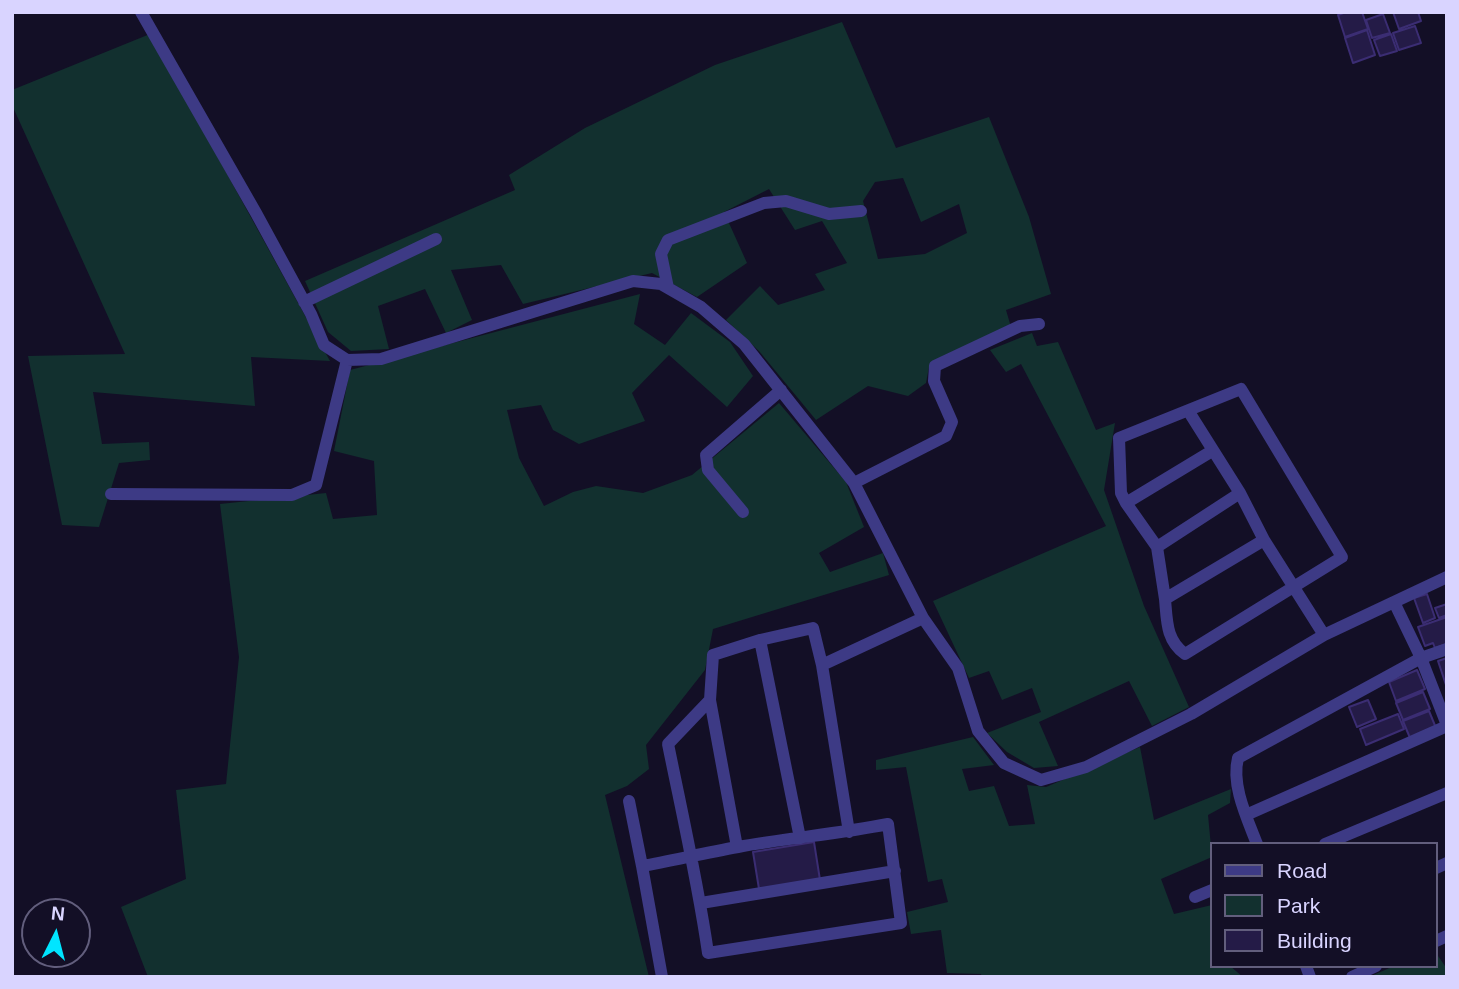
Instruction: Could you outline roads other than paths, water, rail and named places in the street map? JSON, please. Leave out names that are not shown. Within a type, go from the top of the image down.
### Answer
[{"type":"street","points":[[141,12],[304,302],[324,345],[347,360],[380,359],[633,281],[661,284],[701,307],[744,344],[854,483],[923,618],[958,668],[978,731],[1004,763],[1041,780],[1086,767],[1191,714],[1324,635],[1447,577]]},
{"type":"street","points":[[668,288],[661,254],[668,240],[764,203],[786,201],[829,214],[862,211]]},
{"type":"street","points":[[304,302],[436,239]]},
{"type":"street","points":[[854,483],[946,436],[952,422],[934,381],[935,366],[1020,326],[1039,324]]},
{"type":"street","points":[[111,494],[292,495],[316,485],[347,360]]},
{"type":"street","points":[[743,512],[708,470],[706,455],[781,390]]},
{"type":"street","points":[[1241,390],[1342,557],[1185,654],[1168,634],[1157,547],[1121,492],[1119,438],[1189,412],[1241,390]]},
{"type":"street","points":[[1189,412],[1240,493],[1264,540],[1324,635]]},
{"type":"street","points":[[1126,503],[1212,451]]},
{"type":"street","points":[[1157,547],[1240,493]]},
{"type":"street","points":[[1165,599],[1264,540]]},
{"type":"street","points":[[1246,815],[1446,722],[1421,658],[1394,602]]},
{"type":"street","points":[[821,665],[923,618]]},
{"type":"street","points":[[737,847],[710,700],[713,655],[760,639],[813,628],[849,832]]},
{"type":"street","points":[[760,639],[800,838]]},
{"type":"street","points":[[1256,842],[1234,771],[1238,758],[1421,658],[1447,649]]},
{"type":"street","points":[[642,866],[691,857],[737,847],[888,824],[901,923],[708,953],[701,903],[691,857],[668,744],[710,700]]},
{"type":"street","points":[[1330,842],[1447,793]]},
{"type":"street","points":[[629,801],[662,977]]},
{"type":"street","points":[[701,903],[895,871]]},
{"type":"street","points":[[1195,897],[1210,891]]},
{"type":"street","points":[[1352,977],[1372,968]]}]
